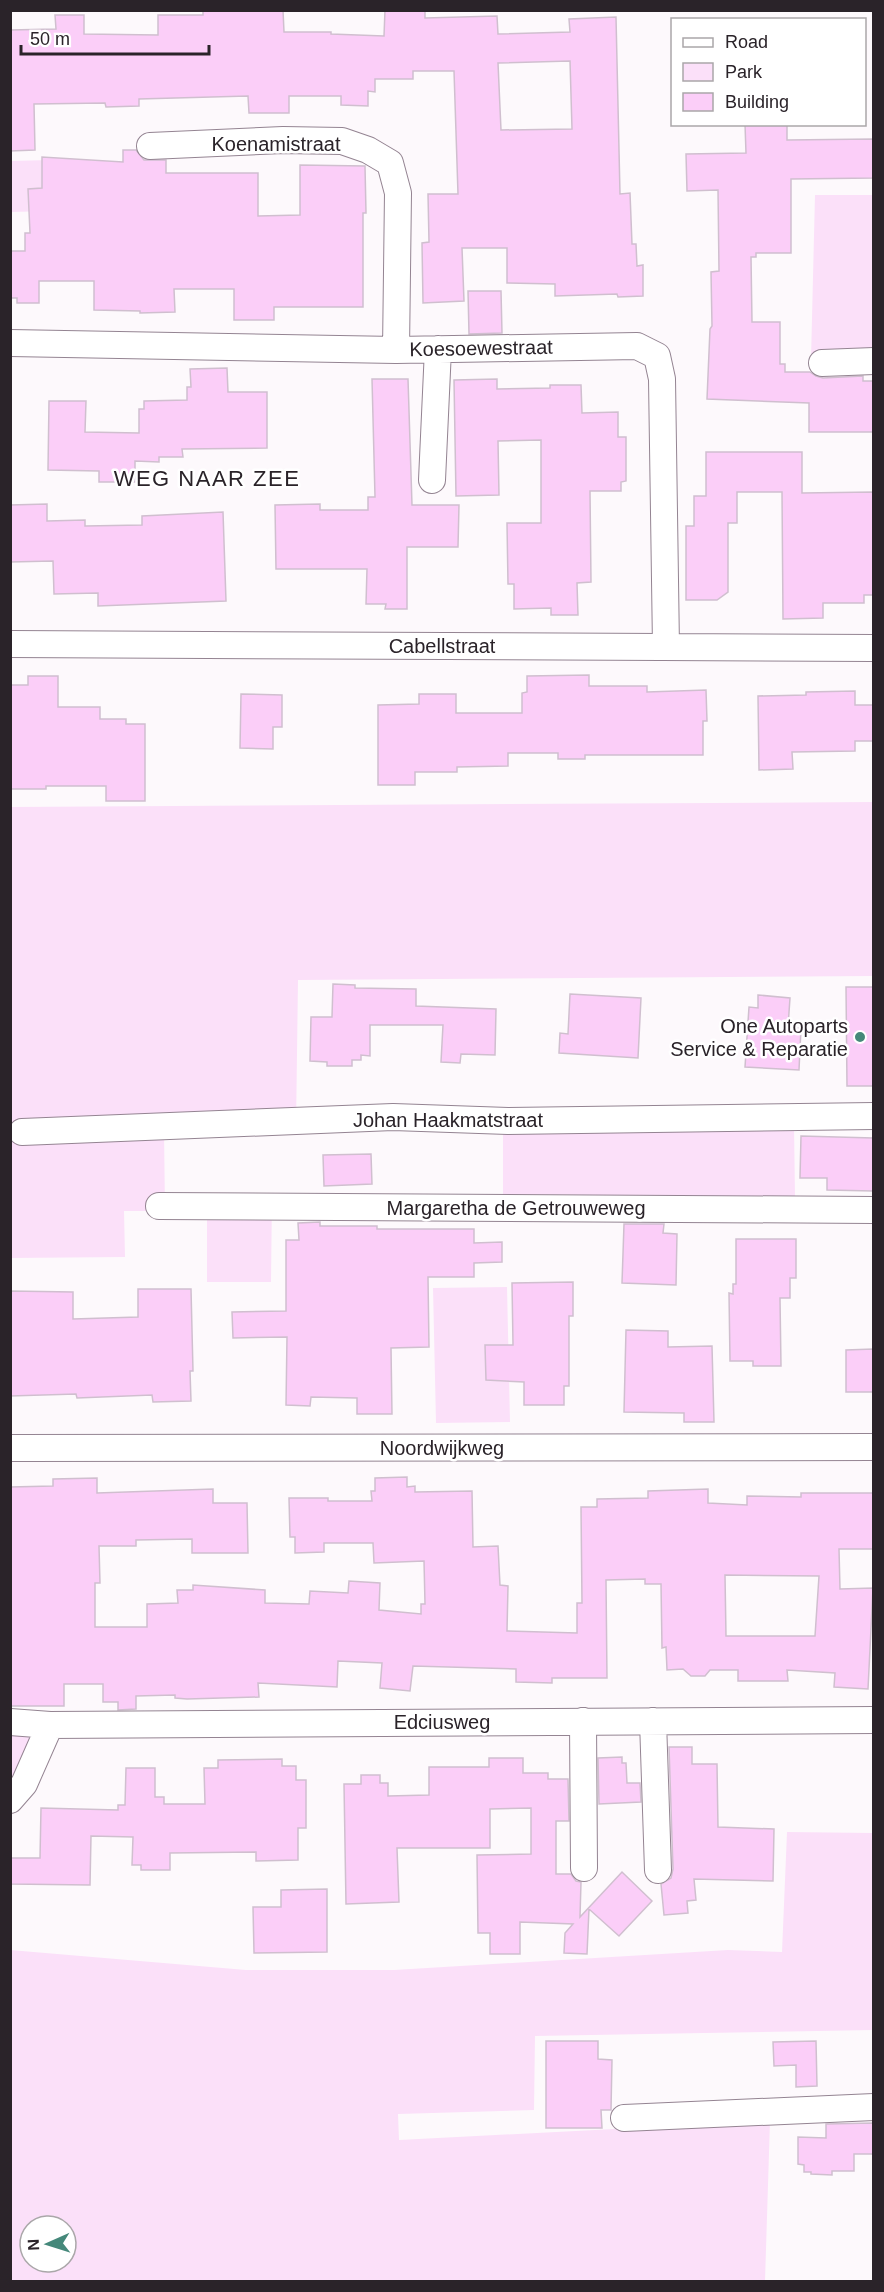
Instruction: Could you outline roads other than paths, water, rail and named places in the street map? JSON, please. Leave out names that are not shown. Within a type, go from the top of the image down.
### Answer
[{"type":"street","name":"Koenamistraat","points":[[150,146],[283,140],[342,141],[368,150],[390,163],[398,193],[396,350]]},
{"type":"street","name":"Koesoewestraat","points":[[10,343],[396,350],[637,346],[657,356],[662,379],[666,647]]},
{"type":"street","points":[[432,480],[438,349]]},
{"type":"street","points":[[822,363],[873,361]]},
{"type":"street","name":"Cabellstraat","points":[[10,645],[873,648]]},
{"type":"street","name":"Johan Haakmatstraat","points":[[22,1132],[393,1117],[508,1121],[873,1116]]},
{"type":"street","name":"Margaretha de Getrouweweg","points":[[159,1206],[873,1210]]},
{"type":"street","name":"Noordwijkweg","points":[[10,1448],[873,1447]]},
{"type":"street","points":[[653,1720],[658,1870]]},
{"type":"street","name":"Edciusweg","points":[[10,1722],[50,1725],[873,1720]]},
{"type":"street","points":[[583,1721],[584,1868]]},
{"type":"street","points":[[10,1800],[24,1784],[50,1725]]},
{"type":"street","points":[[624,2118],[873,2107]]},
{"type":"place","name":"One Autoparts Service & Reparatie","points":[[860,1037]]},
{"type":"district","name":"WEG NAAR ZEE","points":[[207,478]]}]
